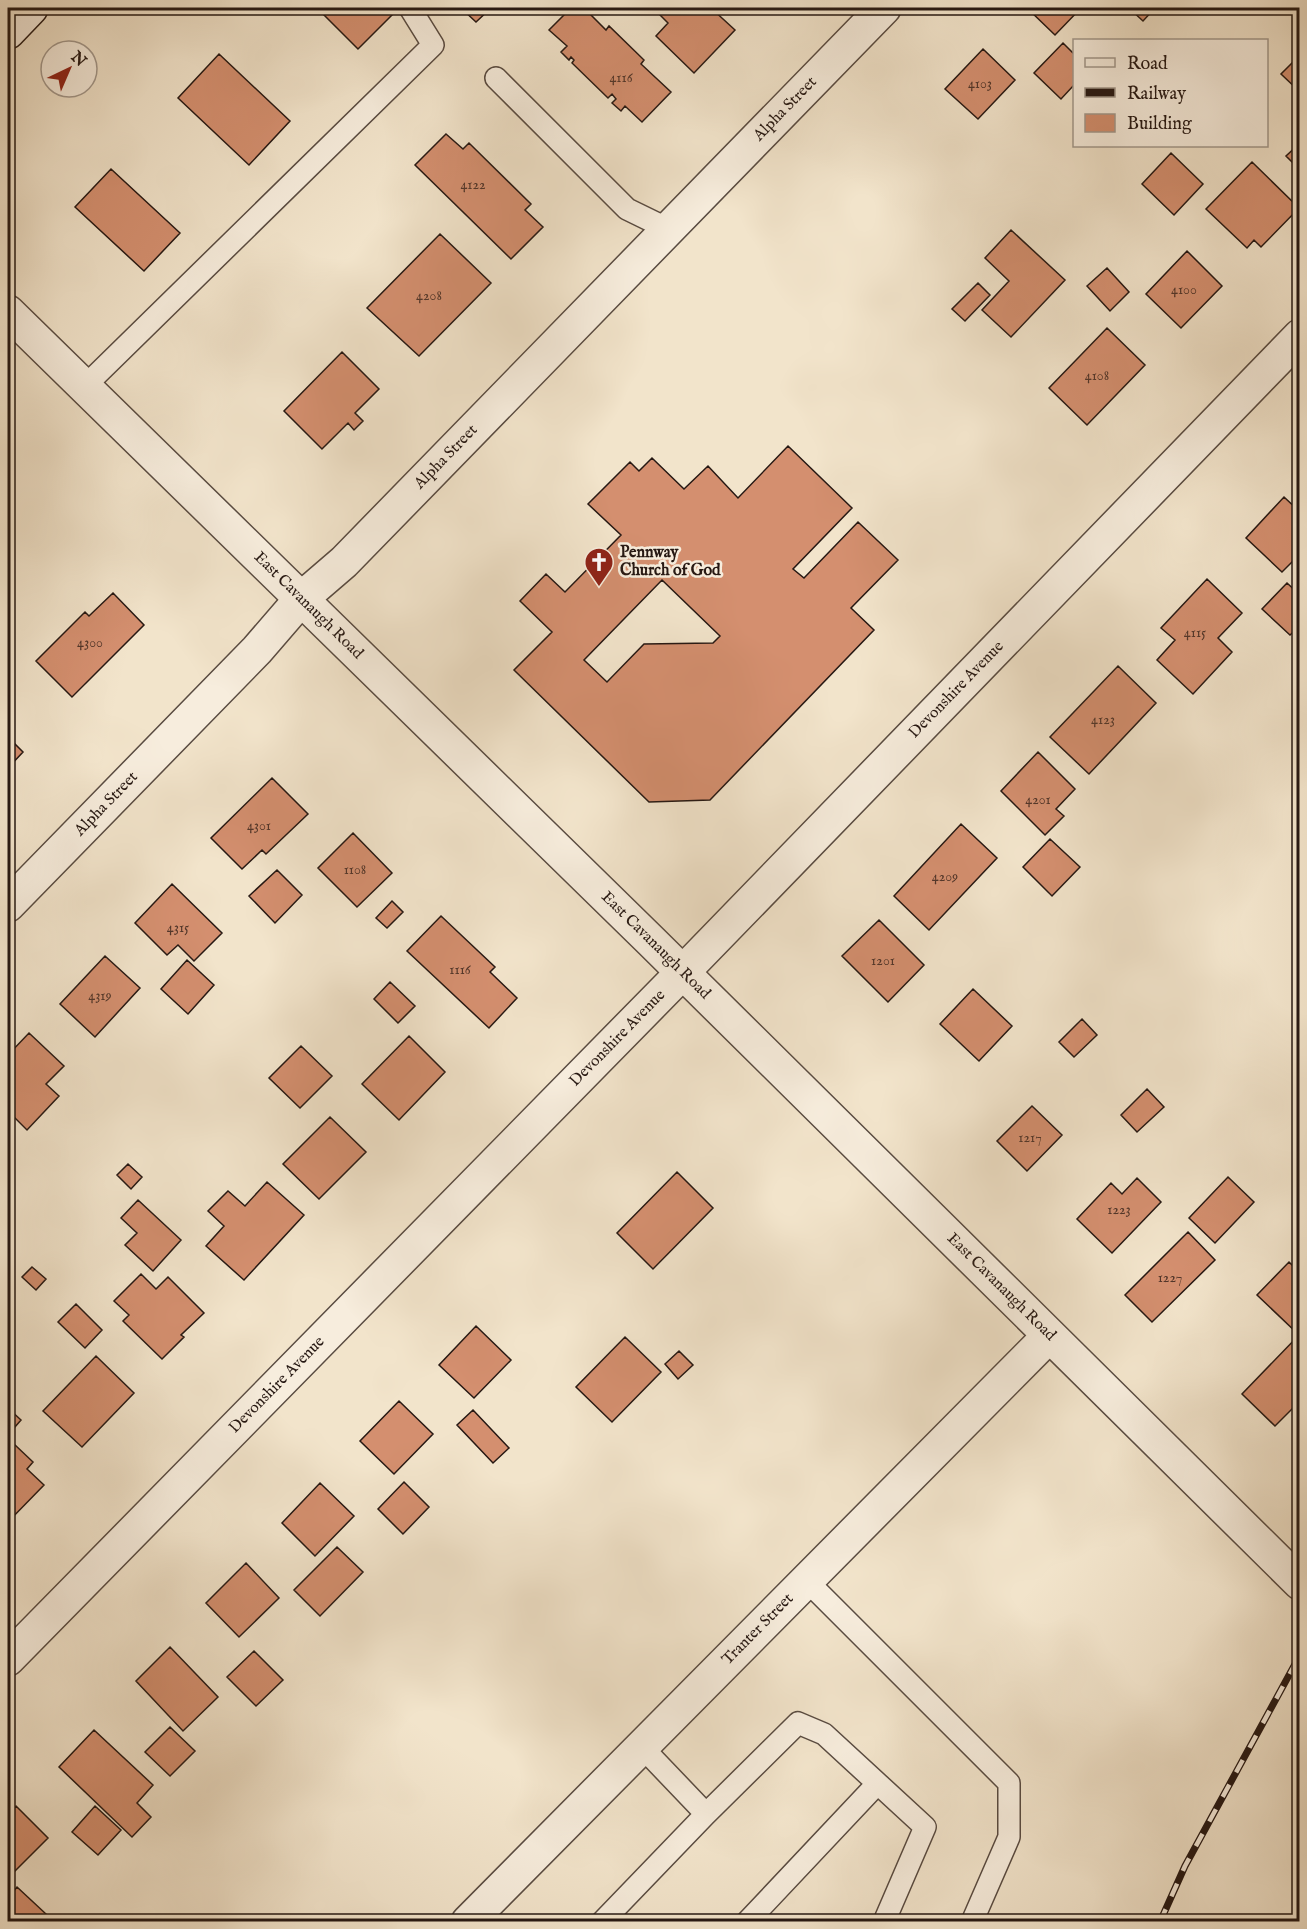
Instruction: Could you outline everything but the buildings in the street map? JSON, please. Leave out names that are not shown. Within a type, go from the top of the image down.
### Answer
[{"type":"street","name":"Alpha Street","points":[[8,905],[257,650],[301,599],[352,553],[884,8]]},
{"type":"street","name":"East Cavanaugh Road","points":[[8,312],[682,973],[1299,1583]]},
{"type":"street","name":"Devonshire Avenue","points":[[8,1659],[682,973],[1299,336]]},
{"type":"street","name":"Tranter Street","points":[[468,1922],[1049,1336]]},
{"type":"lane","points":[[84,387],[433,45],[410,8]]},
{"type":"lane","points":[[496,78],[627,209],[668,229]]},
{"type":"lane","points":[[807,1581],[1009,1783],[1009,1837],[972,1922]]},
{"type":"lane","points":[[602,1922],[798,1723],[824,1734],[925,1827],[884,1922]]},
{"type":"lane","points":[[642,1747],[706,1814]]},
{"type":"lane","points":[[747,1922],[877,1784]]},
{"type":"railway","points":[[1160,1922],[1185,1866],[1300,1655]]},
{"type":"place","name":"Pennway Church of God","points":[[599,588]]}]
